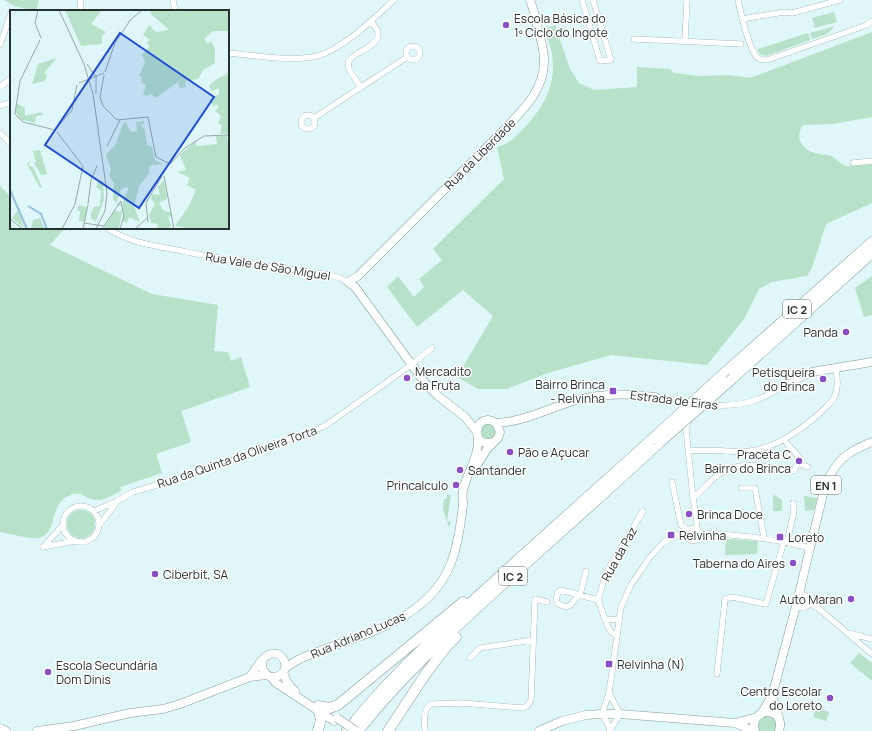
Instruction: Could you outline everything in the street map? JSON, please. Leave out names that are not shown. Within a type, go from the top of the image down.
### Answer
[{"type":"highway","name":"IC 2","points":[[655,442],[721,376],[872,242]]},
{"type":"highway","name":"IC 2","points":[[348,731],[362,711],[418,652],[506,576],[655,442],[733,378],[872,253]]},
{"type":"highway","name":"IC 2","points":[[357,731],[425,657],[506,576]]},
{"type":"highway","points":[[318,731],[321,719],[318,708],[329,708],[338,705],[477,590],[506,576]]},
{"type":"highway","points":[[388,731],[427,672],[447,646],[485,607],[506,576]]},
{"type":"street","points":[[80,0],[81,10]]},
{"type":"street","points":[[173,0],[175,10]]},
{"type":"street","points":[[229,53],[283,58],[318,56],[341,44],[371,21],[394,0]]},
{"type":"street","points":[[582,0],[600,61],[611,60],[593,0]]},
{"type":"street","points":[[685,41],[687,0]]},
{"type":"street","points":[[738,0],[742,19],[756,57],[762,60],[767,60],[872,21]]},
{"type":"street","points":[[742,19],[784,12],[792,13],[840,0]]},
{"type":"street","name":"Rua da Liberdade","points":[[351,285],[353,278],[358,276],[519,114],[535,92],[544,70],[544,60],[543,49],[532,2]]},
{"type":"street","points":[[0,45],[10,17]]},
{"type":"street","points":[[361,88],[349,69],[348,62],[353,56],[373,45],[378,38],[378,31],[371,21]]},
{"type":"street","points":[[634,39],[741,44]]},
{"type":"street","points":[[314,118],[407,57]]},
{"type":"street","points":[[0,87],[10,79]]},
{"type":"street","points":[[0,133],[10,143]]},
{"type":"street","points":[[852,163],[872,161]]},
{"type":"street","name":"Rua Vale de São Miguel","points":[[109,229],[120,235],[149,245],[223,259],[330,275],[340,278],[351,285]]},
{"type":"street","points":[[351,285],[411,365],[438,396],[465,417],[480,440],[486,443],[494,442],[499,435],[500,429],[496,423],[490,420],[483,421],[465,417]]},
{"type":"street","name":"Rua da Quinta da Oliveira Torta","points":[[94,511],[133,492],[221,464],[325,426],[411,365],[432,348]]},
{"type":"street","name":"Estrada de Eiras","points":[[499,435],[519,421],[573,401],[592,397],[626,394],[716,406],[748,403],[764,397],[812,372],[872,362]]},
{"type":"street","points":[[688,451],[701,449],[750,451],[784,440],[805,427],[834,398],[838,384],[836,367]]},
{"type":"street","points":[[696,528],[697,521],[693,498],[686,428],[697,404]]},
{"type":"street","points":[[477,435],[478,426],[483,421]]},
{"type":"street","name":"Estrada de Eiras","points":[[496,423],[519,421]]},
{"type":"street","name":"Rua Adriano Lucas","points":[[463,503],[462,493],[466,479],[478,452],[477,435]]},
{"type":"street","points":[[693,498],[720,473],[732,467],[741,465],[794,471],[800,458],[784,440]]},
{"type":"street","name":"Rua Adriano Lucas","points":[[37,731],[74,726],[130,713],[162,709],[180,704],[250,677],[278,676],[299,659],[393,622],[413,611],[426,600],[439,585],[451,564],[456,546],[463,503],[478,463],[487,449],[494,442]]},
{"type":"street","name":"EN 1","points":[[754,731],[754,722],[772,696],[800,592],[809,548],[826,486],[833,469],[838,462],[859,447],[872,442]]},
{"type":"street","points":[[798,463],[808,467]]},
{"type":"street","points":[[672,482],[681,525],[688,531],[687,535],[690,540]]},
{"type":"street","points":[[741,488],[755,488],[764,538]]},
{"type":"street","name":"Rua da Quinta da Oliveira Torta","points":[[100,524],[117,501]]},
{"type":"street","points":[[717,674],[725,599],[732,596],[766,604],[786,541],[794,512],[794,503]]},
{"type":"street","points":[[84,506],[94,511],[100,524],[99,531],[92,539],[82,543],[75,542],[43,547],[63,525],[66,515],[74,508],[84,506]]},
{"type":"street","name":"Rua da Paz","points":[[598,600],[606,573],[643,511]]},
{"type":"street","points":[[63,525],[67,535],[75,542]]},
{"type":"street","points":[[610,730],[602,714],[609,693],[621,606],[631,585],[650,557],[663,544],[675,536],[692,528],[696,528]]},
{"type":"street","points":[[696,528],[700,534]]},
{"type":"street","points":[[675,536],[696,540],[700,534],[705,533],[764,538],[786,541],[809,548]]},
{"type":"street","points":[[586,572],[580,595],[598,600],[605,620],[611,632],[616,636]]},
{"type":"street","points":[[800,592],[807,597],[811,604],[818,608],[872,654]]},
{"type":"street","points":[[425,731],[424,712],[431,704],[462,703],[522,708],[527,706],[531,700],[535,599],[547,602]]},
{"type":"street","points":[[796,606],[803,608],[811,604]]},
{"type":"street","points":[[605,620],[619,619]]},
{"type":"street","points":[[847,632],[872,639]]},
{"type":"street","points":[[470,658],[480,648],[533,640]]},
{"type":"street","name":"Rua Adriano Lucas","points":[[250,677],[262,663],[264,658],[269,654],[276,654],[283,659],[299,659]]},
{"type":"street","points":[[283,659],[286,681],[290,687],[348,731]]},
{"type":"street","points":[[262,663],[262,670],[276,683],[318,708]]},
{"type":"street","points":[[609,693],[620,714]]},
{"type":"street","points":[[772,696],[781,724],[779,731]]},
{"type":"street","points":[[735,724],[766,712],[771,713],[779,719]]},
{"type":"street","points":[[539,731],[562,721],[586,715],[602,714],[620,714],[735,724],[754,731]]},
{"type":"street","points":[[610,730],[620,714]]},
{"type":"street","points":[[335,720],[357,731]]},
{"type":"street","points":[[0,728],[6,731]]},
{"type":"green space","points":[[4,0],[39,0],[36,10],[14,6]]},
{"type":"green space","points":[[834,12],[837,22],[815,28],[812,18]]},
{"type":"green space","points":[[555,25],[570,69],[579,83],[594,90],[637,87],[637,67],[670,69],[674,73],[700,76],[729,75],[750,78],[872,32],[872,117],[833,124],[803,125],[800,130],[799,138],[806,149],[817,154],[831,156],[847,166],[872,164],[872,203],[826,224],[812,268],[807,276],[772,282],[759,289],[744,319],[707,365],[611,355],[548,373],[507,389],[478,389],[457,377],[493,316],[463,290],[417,327],[387,287],[398,276],[414,297],[424,287],[419,279],[442,260],[433,249],[504,179],[497,147],[506,144],[515,137],[532,119],[544,101],[551,82],[553,61],[551,49],[543,29]]},
{"type":"green space","points":[[835,26],[827,34],[812,39],[810,33]]},
{"type":"green space","points":[[808,33],[810,40],[766,56],[760,54],[758,51],[758,49]]},
{"type":"green space","points":[[0,186],[10,196],[10,229],[64,229],[50,245],[152,294],[218,305],[214,351],[228,352],[231,361],[241,357],[250,387],[181,411],[191,442],[156,454],[162,473],[120,487],[121,491],[99,500],[93,500],[76,493],[65,498],[56,509],[50,530],[39,538],[0,532]]},
{"type":"green space","points":[[872,276],[872,315],[864,317],[855,288]]},
{"type":"green space","points":[[491,423],[497,430],[494,438],[483,439],[480,429],[483,424]]},
{"type":"green space","points":[[447,495],[451,495],[447,521],[443,509],[444,499],[447,499]]},
{"type":"green space","points":[[773,495],[782,500],[782,511],[773,511]]},
{"type":"green space","points":[[804,496],[817,498],[814,510],[805,511]]},
{"type":"green space","points":[[81,510],[91,514],[95,524],[91,534],[81,538],[71,534],[67,524],[71,514]]},
{"type":"green space","points":[[447,521],[451,522],[449,527]]},
{"type":"green space","points":[[726,539],[758,541],[757,554],[725,555]]},
{"type":"green space","points":[[859,653],[872,663],[872,681],[850,663]]},
{"type":"green space","points":[[816,708],[829,712],[826,721],[813,717]]},
{"type":"green space","points":[[768,715],[777,721],[776,731],[757,731],[759,718]]},
{"type":"place","name":"Escola Básica do 1º Ciclo do Ingote","points":[[506,25]]},
{"type":"place","name":"Panda","points":[[846,332]]},
{"type":"place","name":"Mercadito da Fruta","points":[[407,378]]},
{"type":"place","name":"Petisqueira do Brinca","points":[[823,379]]},
{"type":"place","name":"Bairro Brinca - Relvinha","points":[[613,391]]},
{"type":"place","name":"Pão e Açucar","points":[[510,452]]},
{"type":"place","name":"Praceta C Bairro do Brinca","points":[[799,461]]},
{"type":"place","name":"Santander","points":[[460,470]]},
{"type":"place","name":"Princalculo","points":[[456,485]]},
{"type":"place","name":"Brinca Doce","points":[[689,514]]},
{"type":"place","name":"Relvinha","points":[[671,535]]},
{"type":"place","name":"Loreto","points":[[780,537]]},
{"type":"place","name":"Taberna do Aires","points":[[793,563]]},
{"type":"place","name":"Ciberbit, SA","points":[[155,574]]},
{"type":"place","name":"Auto Maran","points":[[851,599]]},
{"type":"place","name":"Relvinha (N)","points":[[609,664]]},
{"type":"place","name":"Escola Secundária Dom Dinis","points":[[48,672]]},
{"type":"place","name":"Centro Escolar do Loreto","points":[[830,698]]}]
